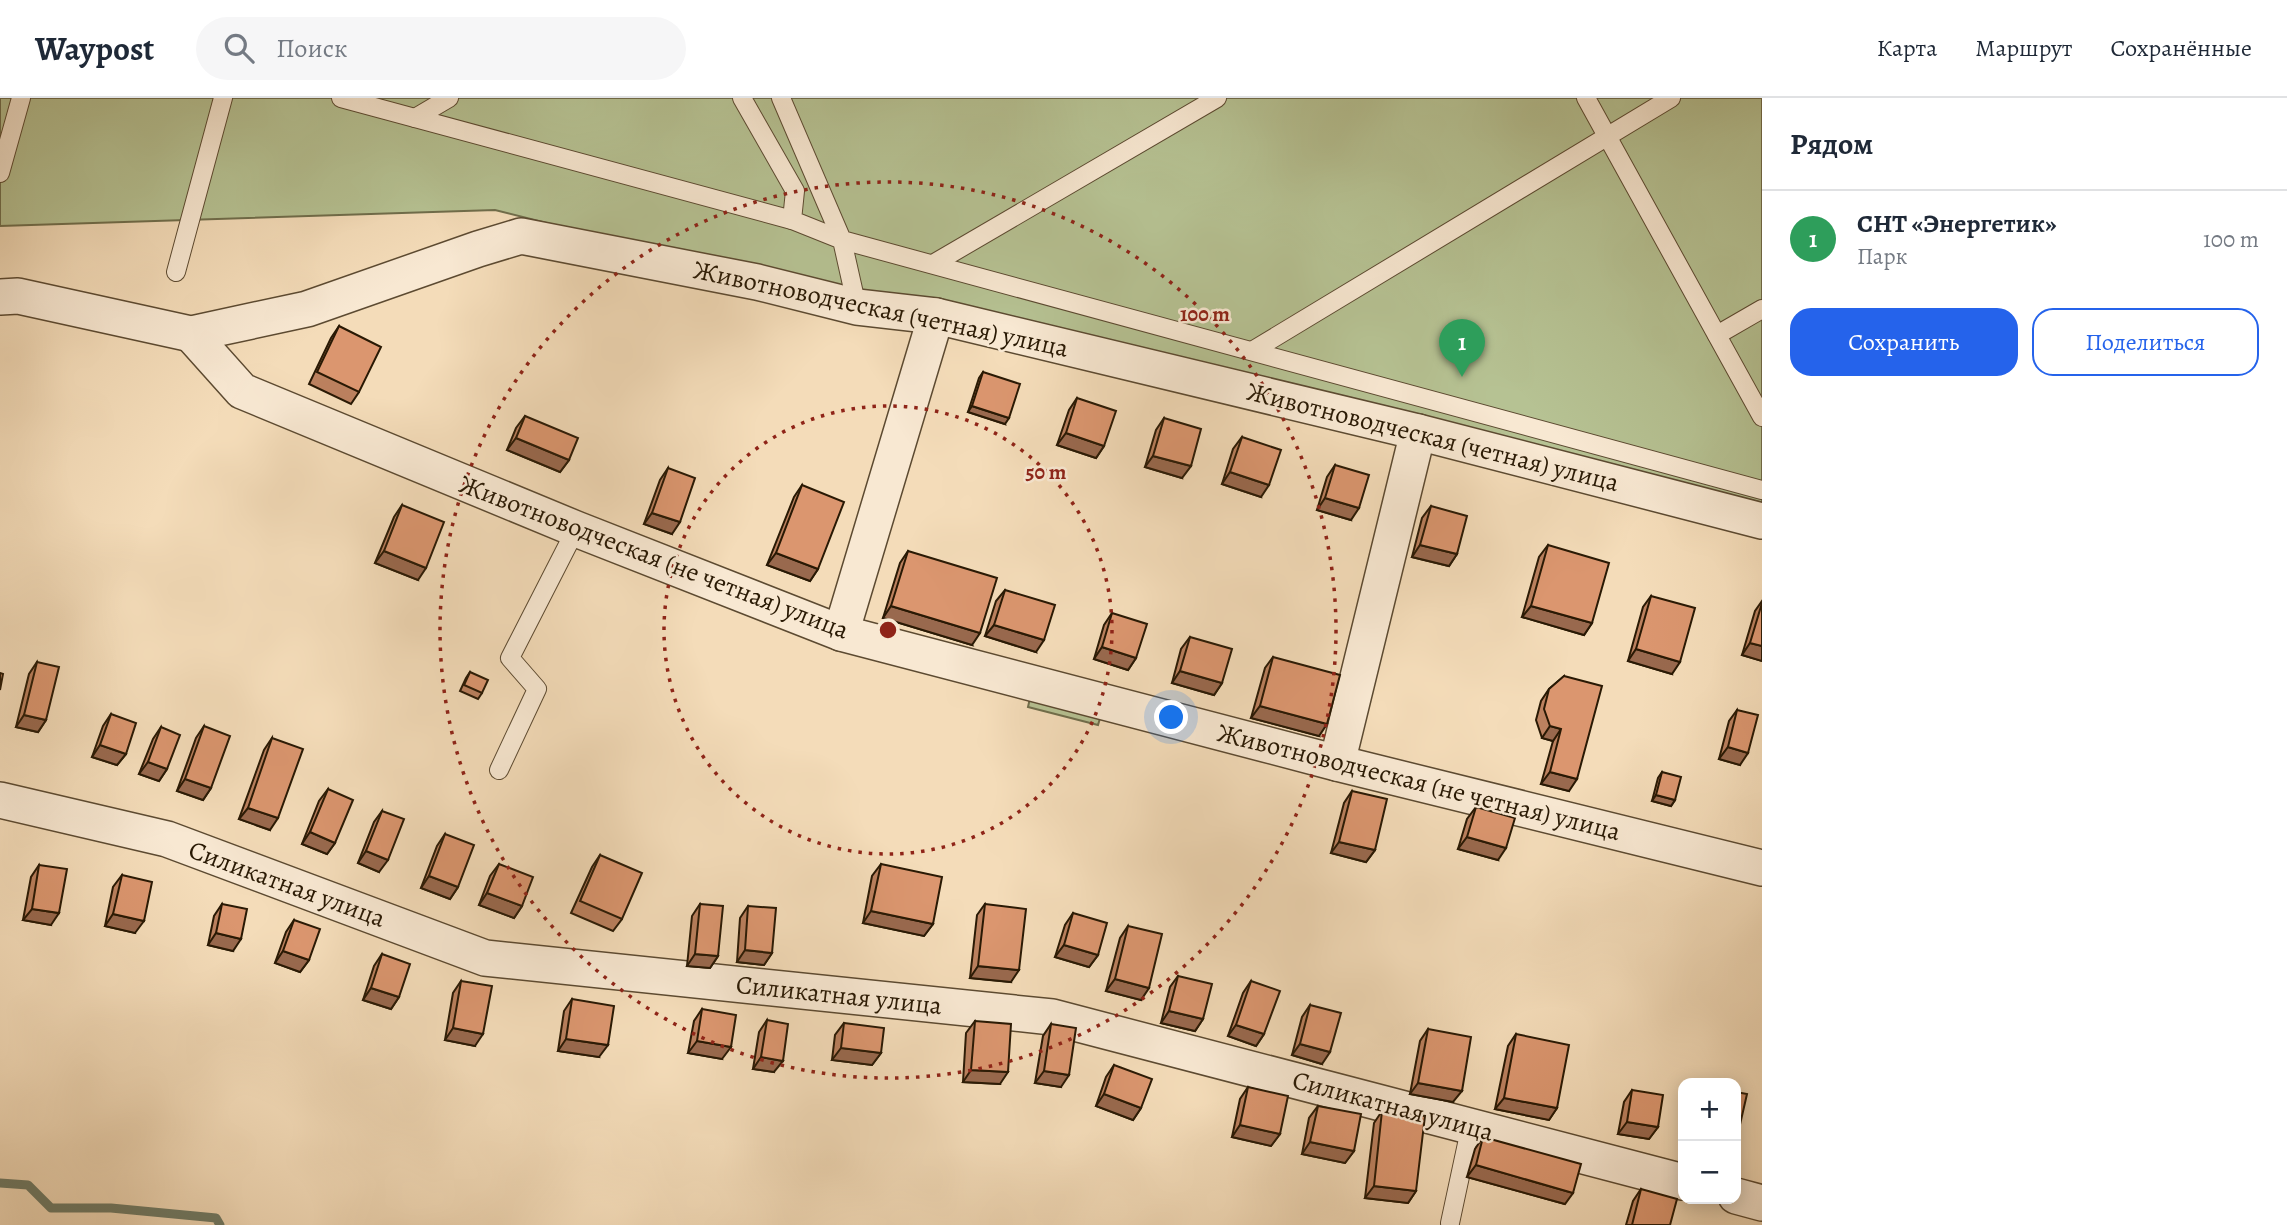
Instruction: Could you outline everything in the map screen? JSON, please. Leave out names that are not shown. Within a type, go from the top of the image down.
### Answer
[{"type":"street","name":"Животноводческая (четная) улица","points":[[0,297],[18,296],[191,334],[307,309],[521,236],[757,282],[857,307],[936,316],[1418,432],[1762,521]]},
{"type":"street","points":[[841,632],[936,316]]},
{"type":"street","name":"Животноводческая (не четная) улица","points":[[191,334],[242,391],[576,529],[841,632],[1337,763],[1762,868]]},
{"type":"street","points":[[1337,763],[1418,432]]},
{"type":"street","name":"Силикатная улица","points":[[0,800],[167,839],[485,958],[1052,1017],[1678,1181]]},
{"type":"street","points":[[1741,1197],[1762,1203]]},
{"type":"lane","points":[[0,173],[21,98]]},
{"type":"lane","points":[[176,272],[223,98]]},
{"type":"lane","points":[[341,98],[792,220],[842,240],[1762,490]]},
{"type":"lane","points":[[415,118],[449,98]]},
{"type":"lane","points":[[742,98],[795,191],[792,220]]},
{"type":"lane","points":[[781,98],[842,240],[857,307]]},
{"type":"lane","points":[[933,264],[1217,98]]},
{"type":"lane","points":[[1586,98],[1762,417]]},
{"type":"lane","points":[[1252,351],[1671,98]]},
{"type":"lane","points":[[1717,335],[1762,309]]},
{"type":"lane","points":[[499,771],[537,690],[510,658],[576,529]]},
{"type":"lane","points":[[1450,1223],[1471,1125]]},
{"type":"green space","points":[[0,98],[1762,98],[1762,528],[495,210],[0,226]]},
{"type":"green space","points":[[1032,689],[1103,708],[1098,725],[1028,707]]},
{"type":"building","points":[[339,326],[381,347],[359,392],[317,372]]},
{"type":"building","points":[[983,372],[1020,384],[1009,418],[972,406]]},
{"type":"building","points":[[1077,398],[1116,411],[1104,446],[1066,433]]},
{"type":"building","points":[[525,416],[578,438],[569,460],[516,438]]},
{"type":"building","points":[[1164,418],[1201,429],[1191,466],[1153,456]]},
{"type":"building","points":[[1242,437],[1281,450],[1269,485],[1230,472]]},
{"type":"building","points":[[1335,465],[1369,475],[1359,508],[1325,498]]},
{"type":"building","points":[[668,468],[695,478],[680,522],[652,513]]},
{"type":"building","points":[[802,485],[844,502],[818,569],[776,553]]},
{"type":"building","points":[[402,505],[444,522],[426,568],[384,551]]},
{"type":"building","points":[[1431,506],[1467,516],[1457,554],[1420,545]]},
{"type":"building","points":[[1548,545],[1609,563],[1592,623],[1531,606]]},
{"type":"building","points":[[908,551],[997,578],[980,633],[891,606]]},
{"type":"building","points":[[1005,590],[1055,605],[1044,640],[994,625]]},
{"type":"building","points":[[1651,596],[1695,608],[1680,662],[1636,649]]},
{"type":"building","points":[[1762,603],[1762,646],[1750,643]]},
{"type":"building","points":[[1112,613],[1147,624],[1136,658],[1102,647]]},
{"type":"building","points":[[1190,637],[1232,649],[1222,683],[1180,671]]},
{"type":"building","points":[[1273,657],[1340,675],[1327,724],[1260,706]]},
{"type":"building","points":[[37,662],[59,667],[46,720],[24,715]]},
{"type":"building","points":[[470,672],[488,680],[482,693],[464,685]]},
{"type":"building","points":[[1564,676],[1602,686],[1577,779],[1550,772],[1561,729],[1550,726],[1544,709],[1549,689]]},
{"type":"building","points":[[1737,710],[1758,715],[1748,753],[1728,747]]},
{"type":"building","points":[[111,714],[136,723],[126,754],[100,745]]},
{"type":"building","points":[[204,726],[230,736],[211,788],[185,779]]},
{"type":"building","points":[[161,727],[180,735],[167,769],[148,762]]},
{"type":"building","points":[[272,738],[303,749],[278,818],[248,808]]},
{"type":"building","points":[[1662,772],[1681,777],[1675,800],[1656,795]]},
{"type":"building","points":[[328,789],[353,800],[335,843],[310,832]]},
{"type":"building","points":[[1352,791],[1387,799],[1375,850],[1339,842]]},
{"type":"building","points":[[1476,807],[1515,818],[1506,848],[1467,837]]},
{"type":"building","points":[[382,811],[404,819],[388,860],[366,851]]},
{"type":"building","points":[[445,834],[474,845],[458,887],[429,876]]},
{"type":"building","points":[[600,855],[642,873],[622,919],[580,901]]},
{"type":"building","points":[[499,864],[533,877],[522,906],[487,893]]},
{"type":"building","points":[[881,864],[942,877],[933,924],[871,911]]},
{"type":"building","points":[[39,865],[67,869],[59,913],[32,909]]},
{"type":"building","points":[[122,875],[152,882],[144,921],[113,914]]},
{"type":"building","points":[[222,904],[247,909],[241,939],[216,933]]},
{"type":"building","points":[[700,904],[723,906],[718,956],[695,954]]},
{"type":"building","points":[[985,904],[1026,909],[1019,970],[978,966]]},
{"type":"building","points":[[748,906],[776,908],[772,953],[745,950]]},
{"type":"building","points":[[1073,913],[1107,923],[1098,955],[1064,945]]},
{"type":"building","points":[[294,920],[320,929],[309,960],[283,951]]},
{"type":"building","points":[[1128,926],[1162,934],[1149,988],[1115,979]]},
{"type":"building","points":[[382,954],[410,964],[399,997],[371,988]]},
{"type":"building","points":[[1178,976],[1212,984],[1203,1019],[1169,1011]]},
{"type":"building","points":[[461,981],[492,986],[483,1034],[453,1028]]},
{"type":"building","points":[[1251,981],[1280,991],[1264,1034],[1236,1025]]},
{"type":"building","points":[[572,999],[614,1006],[608,1045],[566,1039]]},
{"type":"building","points":[[1310,1005],[1341,1013],[1330,1052],[1300,1044]]},
{"type":"building","points":[[702,1009],[736,1015],[731,1047],[697,1041]]},
{"type":"building","points":[[767,1020],[788,1024],[783,1061],[761,1057]]},
{"type":"building","points":[[975,1021],[1011,1024],[1008,1072],[971,1070]]},
{"type":"building","points":[[844,1023],[884,1028],[881,1053],[841,1048]]},
{"type":"building","points":[[1051,1024],[1076,1028],[1069,1075],[1044,1071]]},
{"type":"building","points":[[1428,1029],[1471,1037],[1462,1091],[1418,1083]]},
{"type":"building","points":[[1516,1034],[1569,1045],[1557,1108],[1504,1098]]},
{"type":"building","points":[[1114,1065],[1152,1079],[1141,1108],[1104,1094]]},
{"type":"building","points":[[1248,1087],[1288,1096],[1280,1134],[1240,1125]]},
{"type":"building","points":[[1632,1090],[1663,1095],[1658,1127],[1627,1122]]},
{"type":"building","points":[[1741,1093],[1747,1094],[1741,1120]]},
{"type":"building","points":[[1318,1106],[1361,1114],[1354,1151],[1310,1142]]},
{"type":"building","points":[[1382,1111],[1425,1116],[1416,1191],[1374,1186]]},
{"type":"building","points":[[1483,1137],[1581,1164],[1573,1193],[1476,1165]]},
{"type":"building","points":[[1641,1189],[1677,1199],[1670,1225],[1632,1225]]},
{"type":"waterway","points":[[0,1183],[28,1185],[51,1208],[111,1208],[216,1218],[220,1225]]},
{"type":"place","name":"СНТ «Энергетик»","points":[[1462,377]]}]
